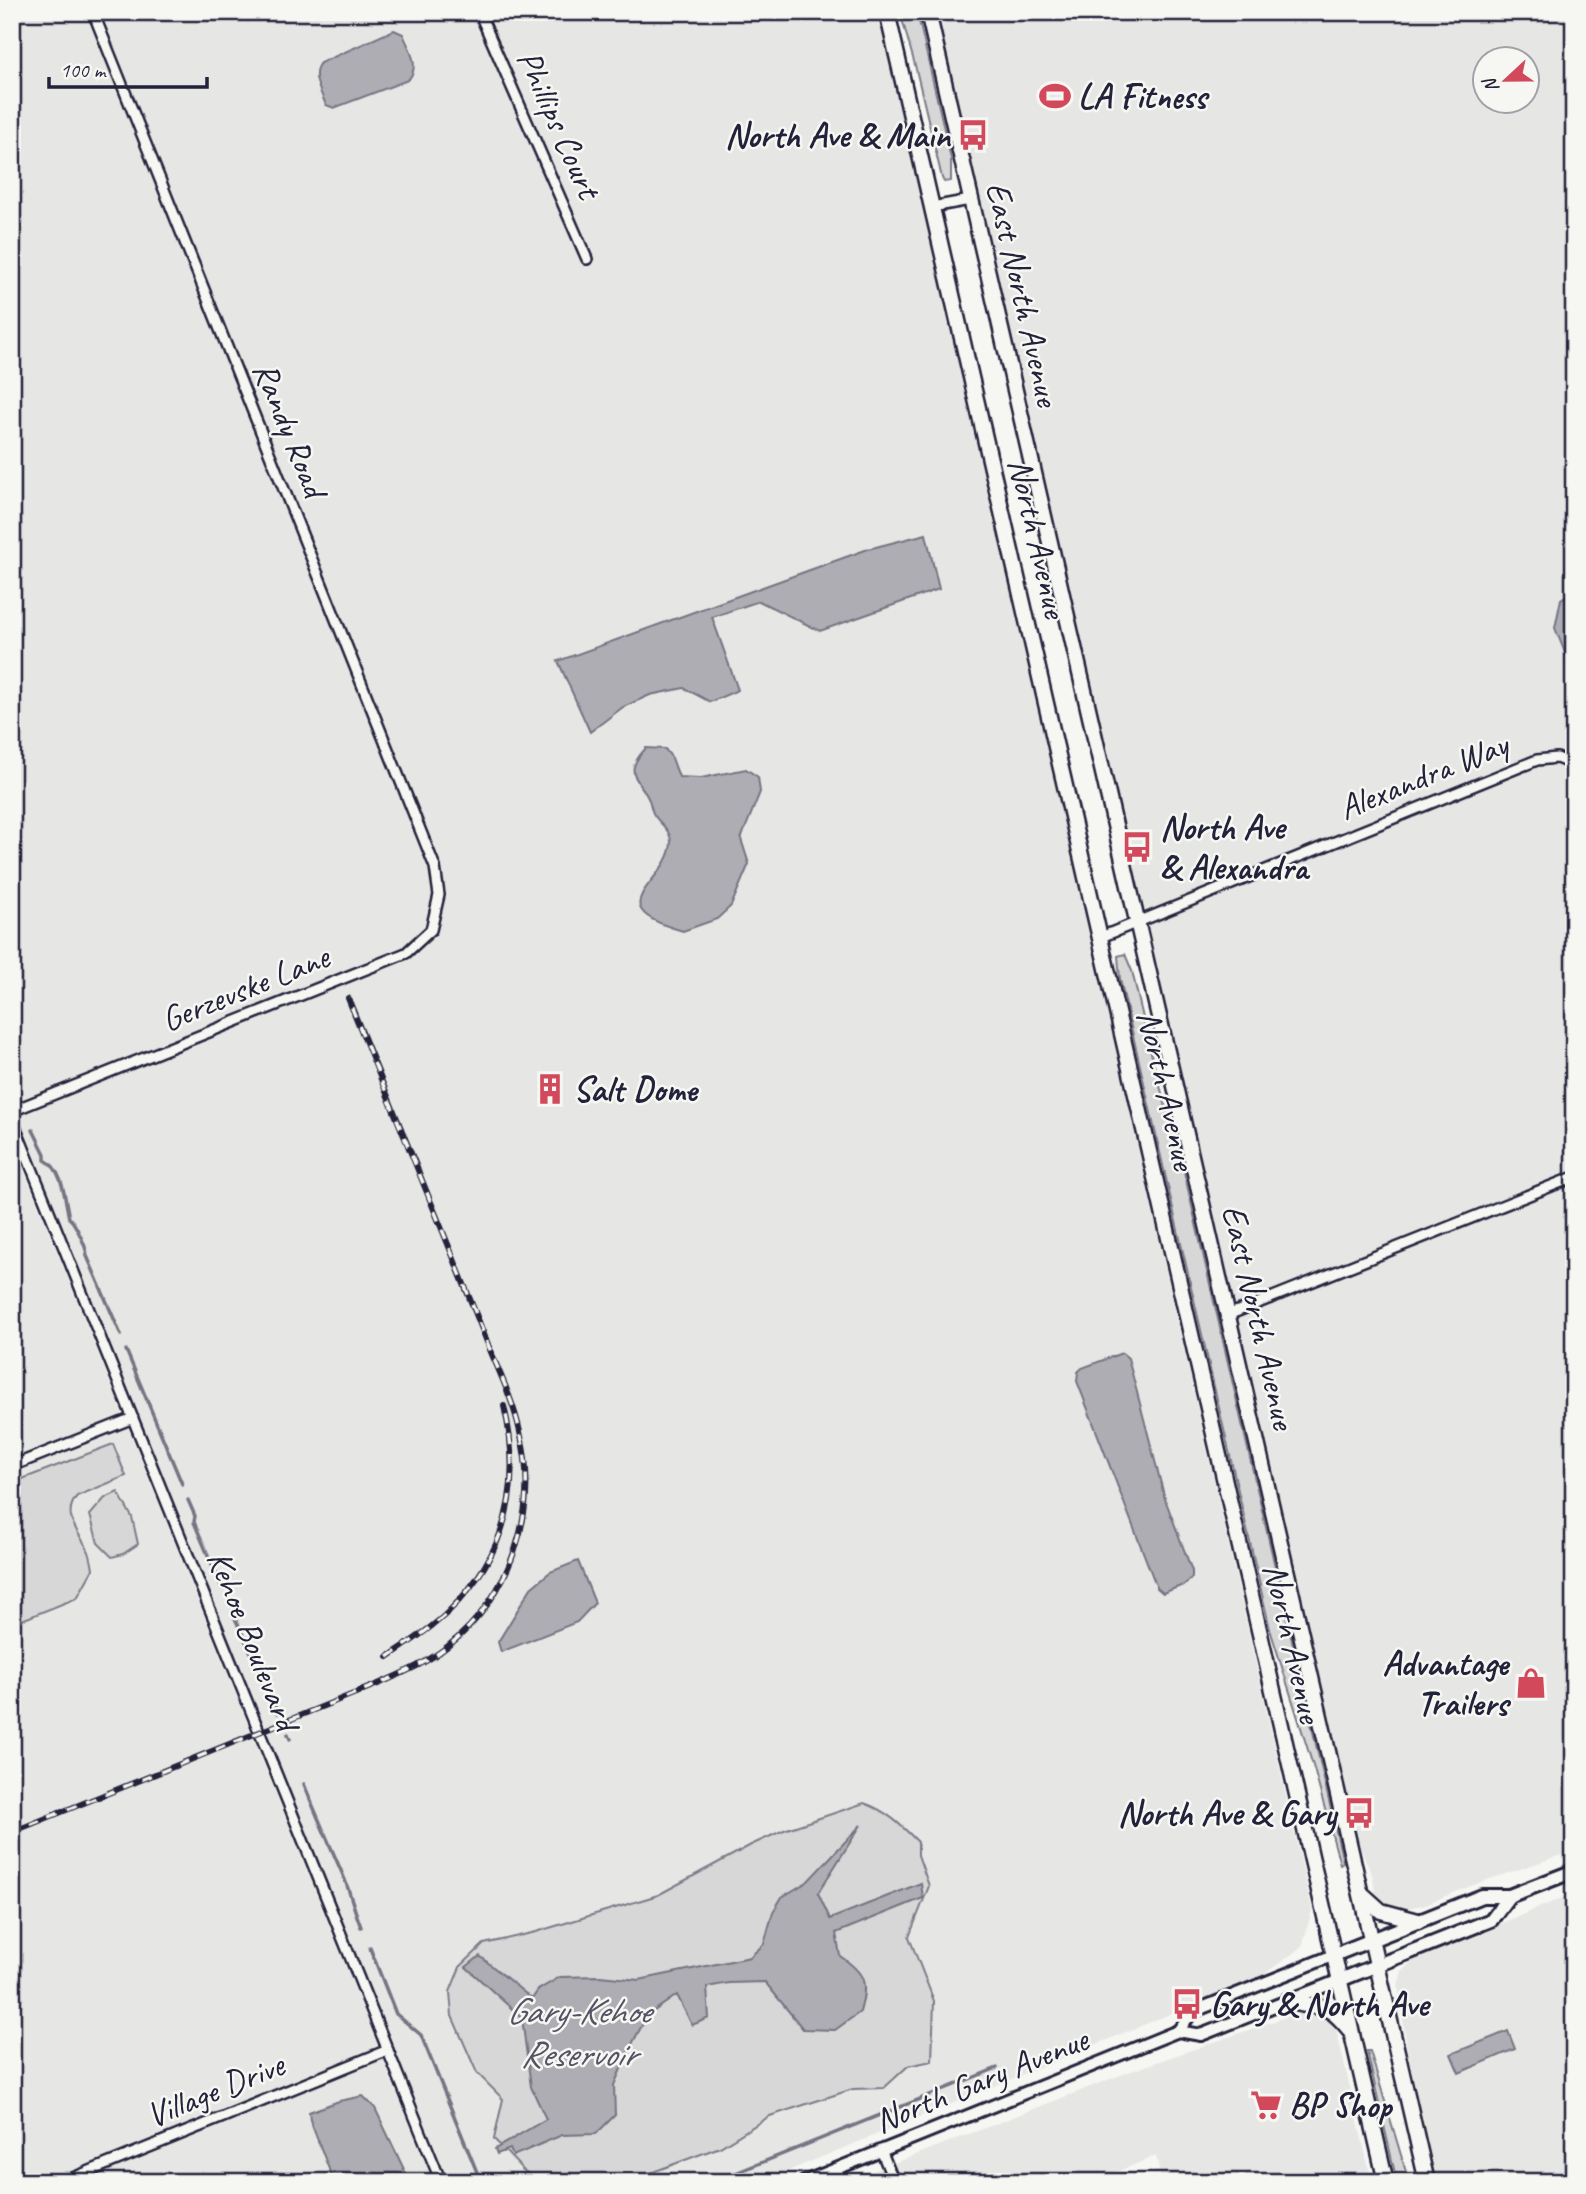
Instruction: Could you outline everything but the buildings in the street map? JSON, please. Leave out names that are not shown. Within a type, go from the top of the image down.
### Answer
[{"type":"main road","name":"North Avenue","points":[[887,12],[1386,2182]]},
{"type":"main road","name":"East North Avenue","points":[[928,12],[1371,1940]]},
{"type":"main road","points":[[1340,1980],[1491,1920],[1509,1896],[1574,1871]]},
{"type":"main road","points":[[1360,1891],[1381,1910],[1418,1921]]},
{"type":"main road","name":"North Gary Avenue","points":[[1334,1955],[1482,1896],[1509,1896]]},
{"type":"main road","points":[[1371,1940],[1427,2182]]},
{"type":"main road","points":[[1288,2000],[1299,2006],[1325,2008],[1351,2032]]},
{"type":"street","name":"Randy Road","points":[[93,12],[435,867]]},
{"type":"street","name":"Phillips Court","points":[[478,12],[587,259]]},
{"type":"street","points":[[932,207],[970,200]]},
{"type":"street","name":"Alexandra Way","points":[[1101,937],[1537,760],[1557,758],[1574,765]]},
{"type":"street","name":"Gerzevske Lane","points":[[12,1111],[406,953],[431,930],[439,895],[435,867]]},
{"type":"street","name":"Kehoe Boulevard","points":[[12,1119],[441,2182]]},
{"type":"street","points":[[1228,1315],[1574,1177]]},
{"type":"street","points":[[12,1466],[132,1418]]},
{"type":"street","name":"North Gary Avenue","points":[[1178,2031],[1192,2012],[1334,1955]]},
{"type":"street","name":"North Gary Avenue","points":[[804,2182],[1178,2031],[1201,2035],[1340,1980]]},
{"type":"street","name":"Village Drive","points":[[63,2182],[388,2050]]},
{"type":"street","points":[[881,2150],[894,2182]]},
{"type":"shaded area","points":[[12,12],[881,12],[1312,1910],[1302,1947],[1260,1977],[761,2182],[447,2182],[12,1105]]},
{"type":"shaded area","points":[[900,12],[917,12],[951,159],[951,181],[944,182],[942,178]]},
{"type":"shaded area","points":[[935,12],[1574,12],[1574,1851],[1481,1882],[1423,1905],[1390,1909],[1377,1902],[1372,1874],[1353,1832],[975,173]]},
{"type":"shaded area","points":[[1125,954],[1132,971],[1154,1065],[1182,1163],[1343,1862],[1340,1864],[1314,1769],[1270,1629],[1120,979],[1118,956]]},
{"type":"shaded area","points":[[12,1140],[433,2182],[12,2182]]},
{"type":"shaded area","points":[[113,1444],[126,1476],[77,1496],[72,1503],[71,1518],[89,1552],[93,1569],[77,1598],[12,1624],[12,1483]]},
{"type":"shaded area","points":[[118,1492],[132,1517],[138,1544],[123,1554],[112,1557],[98,1543],[90,1515],[105,1498]]},
{"type":"shaded area","points":[[864,1803],[887,1814],[918,1842],[918,1855],[929,1886],[909,1937],[934,2001],[932,2061],[908,2066],[884,2088],[853,2089],[770,2116],[720,2147],[626,2182],[540,2182],[523,2170],[494,2139],[503,2099],[477,2073],[452,2016],[450,1992],[460,1967],[484,1944],[536,1932],[658,1895],[784,1830]]},
{"type":"shaded area","points":[[1574,1893],[1574,2182],[1433,2182],[1417,2116],[1398,1986],[1402,1971],[1413,1960]]},
{"type":"shaded area","points":[[1306,2010],[1327,2015],[1335,2024],[1372,2182],[1162,2182],[1156,2156],[1091,2182],[846,2182],[1131,2071]]},
{"type":"shaded area","points":[[1367,2051],[1370,2051],[1409,2182],[1397,2182]]},
{"type":"water","points":[[394,30],[403,34],[413,57],[414,69],[408,80],[334,108],[326,105],[316,78],[320,63]]},
{"type":"water","points":[[926,534],[939,589],[820,631],[759,601],[712,617],[738,690],[710,702],[684,688],[650,695],[623,707],[590,732],[558,661],[868,549]]},
{"type":"water","points":[[1574,591],[1574,675],[1555,628],[1561,599]]},
{"type":"water","points":[[646,748],[665,749],[672,758],[679,777],[701,778],[746,769],[758,777],[760,792],[741,839],[749,864],[731,906],[717,919],[683,931],[657,922],[643,912],[639,903],[643,892],[668,857],[671,842],[669,834],[654,815],[649,800],[634,775],[635,764]]},
{"type":"water","points":[[1122,1353],[1128,1358],[1165,1499],[1192,1571],[1192,1577],[1186,1584],[1163,1593],[1157,1588],[1077,1381],[1078,1372],[1082,1368]]},
{"type":"water","points":[[578,1561],[595,1603],[577,1622],[501,1652],[498,1642],[531,1588],[550,1572]]},
{"type":"water","name":"Gary-Kehoe Reservoir","points":[[861,1825],[818,1893],[830,1919],[921,1883],[923,1898],[836,1933],[840,1956],[855,1968],[863,1980],[864,1993],[860,2012],[835,2030],[803,2029],[765,1982],[729,1983],[707,1987],[709,2018],[692,2025],[677,1995],[647,2016],[614,2085],[615,2115],[596,2134],[562,2135],[513,2156],[510,2149],[497,2154],[495,2149],[546,2119],[531,2087],[522,2018],[466,1967],[480,1956],[532,1999],[538,1990],[560,1977],[600,1976],[639,1980],[750,1957],[764,1944],[773,1912],[782,1897],[807,1882]]},
{"type":"water","points":[[1508,2031],[1515,2049],[1459,2073],[1451,2054]]},
{"type":"water","points":[[363,2096],[375,2108],[410,2182],[334,2182],[309,2112]]},
{"type":"waterway","points":[[33,1130],[45,1154],[45,1160],[56,1170],[69,1218],[85,1247],[121,1335]]},
{"type":"waterway","points":[[12,1181],[17,1177]]},
{"type":"waterway","points":[[126,1350],[182,1484]]},
{"type":"waterway","points":[[188,1500],[195,1516],[194,1522],[222,1588]]},
{"type":"waterway","points":[[232,1612],[263,1678],[263,1684]]},
{"type":"waterway","points":[[274,1703],[278,1713]]},
{"type":"waterway","points":[[288,1734],[290,1739]]},
{"type":"waterway","points":[[304,1784],[345,1880],[361,1927]]},
{"type":"waterway","points":[[370,1948],[396,2014],[421,2035],[481,2182]]},
{"type":"waterway","points":[[713,2182],[997,2068]]},
{"type":"railway","points":[[12,1832],[378,1684],[423,1663],[448,1646],[470,1626],[504,1577],[515,1550],[523,1521],[526,1491],[525,1462],[514,1411],[348,998]]},
{"type":"railway","points":[[388,1657],[448,1612],[468,1590],[497,1543],[510,1491],[512,1464],[504,1406]]},
{"type":"place","name":"LA Fitness","points":[[1055,96]]},
{"type":"place","name":"North Ave & Main","points":[[973,135]]},
{"type":"place","name":"North Ave & Alexandra","points":[[1137,847]]},
{"type":"place","name":"Salt Dome","points":[[550,1089]]},
{"type":"place","name":"Advantage Trailers","points":[[1531,1683]]},
{"type":"place","name":"North Ave & Gary","points":[[1359,1813]]},
{"type":"place","name":"Gary & North Ave","points":[[1187,2004]]},
{"type":"place","name":"BP Shop","points":[[1266,2105]]}]
